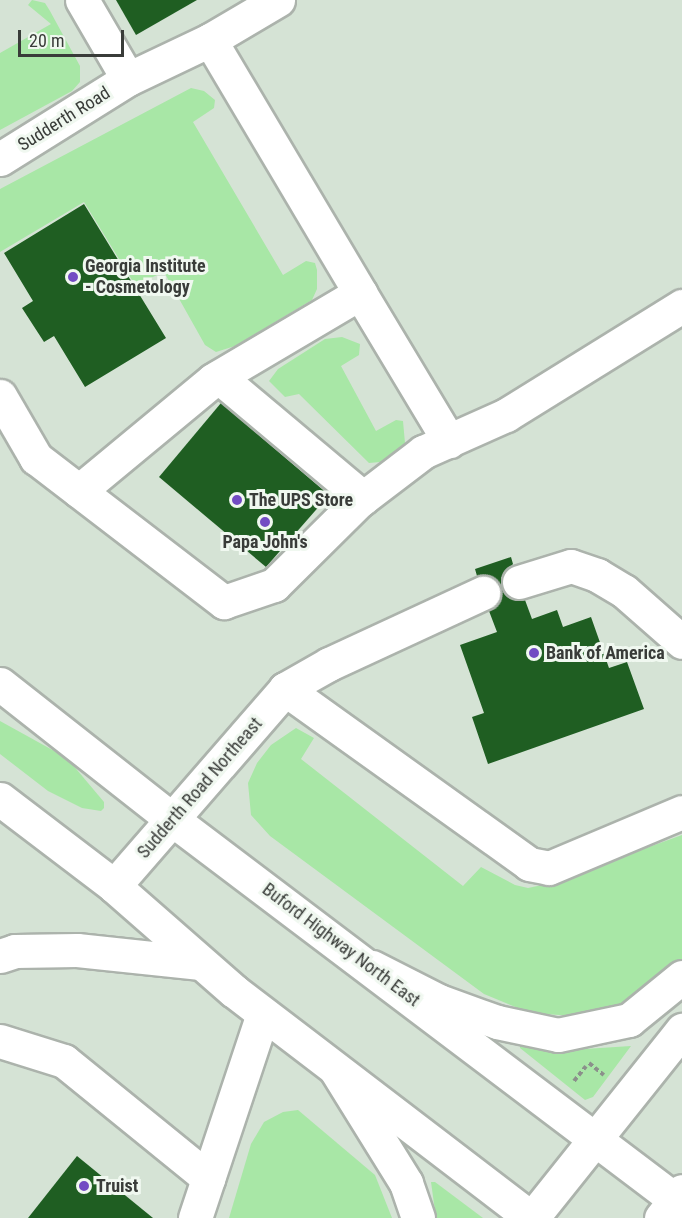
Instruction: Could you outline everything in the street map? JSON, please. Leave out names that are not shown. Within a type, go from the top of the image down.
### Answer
[{"type":"main road","points":[[82,0],[128,79]]},
{"type":"main road","name":"Sudderth Road","points":[[0,159],[128,79],[210,40],[278,0]]},
{"type":"main road","points":[[210,40],[449,441]]},
{"type":"main road","points":[[79,491],[219,377],[360,293]]},
{"type":"main road","points":[[0,396],[36,458],[224,602],[274,585],[363,498],[423,452],[506,415],[682,306]]},
{"type":"main road","points":[[219,377],[363,498]]},
{"type":"main road","points":[[519,582],[571,566],[597,575],[624,591],[682,642]]},
{"type":"main road","name":"Sudderth Road Northeast","points":[[114,886],[285,689],[329,664],[483,593]]},
{"type":"main road","name":"Buford Highway North East","points":[[0,684],[173,820],[372,967],[596,1139],[675,1203]]},
{"type":"main road","points":[[285,689],[529,864],[549,868],[682,812]]},
{"type":"main road","points":[[0,799],[114,886],[198,963],[532,1218],[682,1030]]},
{"type":"main road","points":[[0,956],[15,951],[77,950],[198,963]]},
{"type":"main road","points":[[372,967],[439,1001],[497,1022],[558,1035],[629,1020],[682,976]]},
{"type":"main road","points":[[195,1218],[263,1014]]},
{"type":"main road","points":[[0,1041],[64,1061],[208,1178]]},
{"type":"main road","points":[[336,1070],[406,1182],[418,1218]]},
{"type":"path","points":[[570,1088],[588,1063]]},
{"type":"shaded area","points":[[0,0],[682,0],[682,1218],[0,1218]]},
{"type":"green space","points":[[32,0],[45,3],[50,11],[80,66],[80,82],[72,91],[0,130],[0,53],[51,24],[28,5]]},
{"type":"green space","points":[[191,88],[204,91],[215,100],[214,108],[193,122],[283,275],[306,261],[315,263],[317,270],[317,289],[312,300],[235,346],[216,352],[205,345],[164,272],[135,285],[84,202],[0,252],[0,189]]},
{"type":"green space","points":[[342,337],[360,344],[359,355],[341,366],[376,431],[396,420],[403,421],[405,443],[400,450],[380,462],[369,463],[299,394],[285,397],[269,381],[278,369],[325,339]]},
{"type":"green space","points":[[0,721],[67,758],[104,802],[104,808],[101,811],[82,808],[48,791],[0,754]]},
{"type":"green space","points":[[296,728],[314,738],[301,759],[463,886],[481,867],[515,885],[528,888],[547,884],[682,835],[682,960],[625,1005],[574,1016],[530,1013],[484,994],[270,836],[251,815],[248,783],[257,763],[271,745]]},
{"type":"green space","points":[[520,1043],[569,1050],[631,1046],[593,1097],[585,1100],[520,1048]]},
{"type":"green space","points":[[298,1110],[375,1175],[392,1218],[229,1218],[251,1144],[264,1122],[283,1112]]},
{"type":"green space","points":[[431,1182],[435,1182],[483,1218],[436,1218]]},
{"type":"building","points":[[116,0],[197,0],[136,35]]},
{"type":"building","name":"Georgia Institute - Cosmetology","points":[[84,204],[166,338],[85,387],[54,336],[44,342],[22,308],[33,301],[4,253]]},
{"type":"building","points":[[221,403],[329,495],[266,567],[159,477]]},
{"type":"building","name":"Bank of America","points":[[511,557],[513,564],[501,578],[506,595],[525,600],[532,619],[557,610],[563,627],[591,617],[609,668],[627,662],[644,709],[488,764],[472,717],[484,713],[460,645],[497,632],[489,611],[499,603],[500,586],[493,577],[477,576],[475,569]]},
{"type":"building","name":"Truist","points":[[77,1156],[153,1218],[28,1218]]},
{"type":"place","name":"Georgia Institute - Cosmetology","points":[[73,277]]},
{"type":"place","name":"The UPS Store","points":[[237,500]]},
{"type":"place","name":"Papa John's","points":[[265,522]]},
{"type":"place","name":"Bank of America","points":[[534,653]]},
{"type":"place","name":"Truist","points":[[84,1186]]}]
